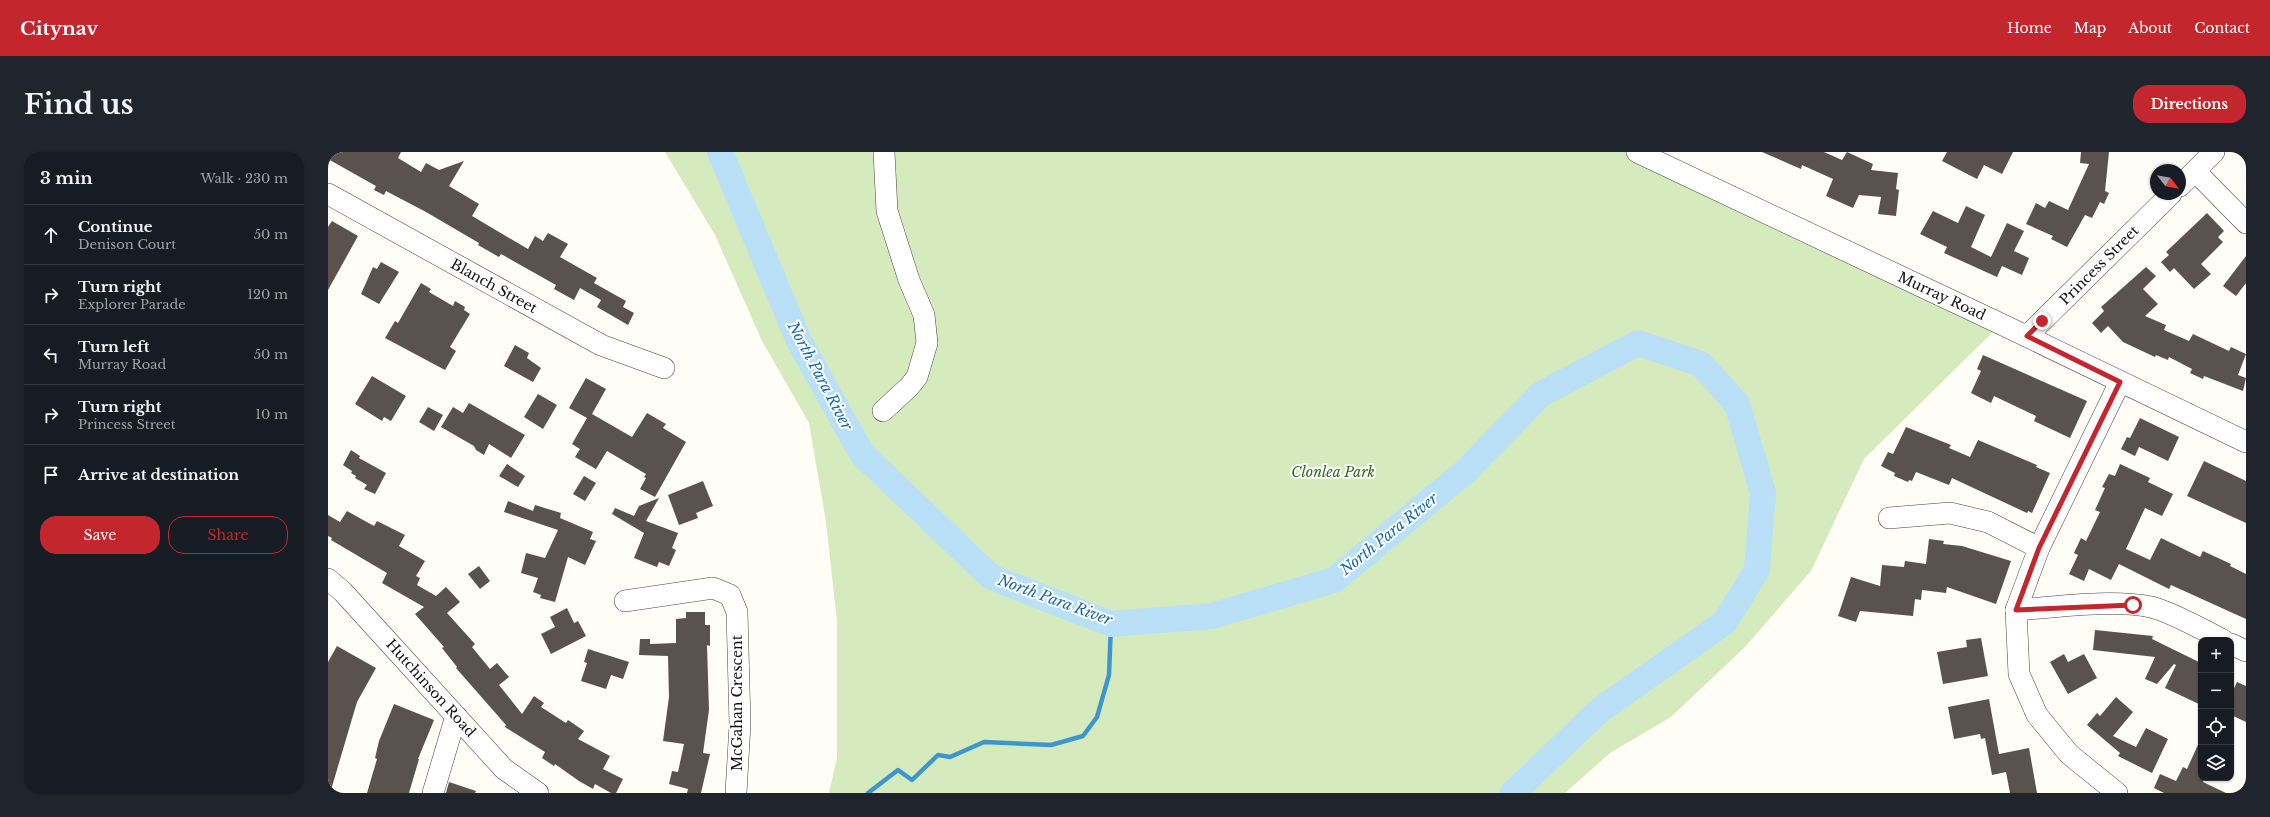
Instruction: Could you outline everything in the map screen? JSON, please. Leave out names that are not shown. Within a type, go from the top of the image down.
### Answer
[{"type":"street","points":[[883,411],[909,387],[917,377],[927,343],[924,315],[909,280],[887,211],[884,152]]},
{"type":"street","name":"Murray Road","points":[[1637,152],[2027,336],[2246,442]]},
{"type":"street","points":[[2186,180],[2214,152]]},
{"type":"street","points":[[2195,171],[2246,223]]},
{"type":"street","name":"Blanch Street","points":[[328,194],[601,345],[664,368]]},
{"type":"street","name":"Princess Street","points":[[2027,336],[2166,200]]},
{"type":"street","points":[[2117,793],[2069,754],[2037,714],[2019,674],[2016,610],[2039,548],[2120,382]]},
{"type":"street","points":[[1889,518],[1950,513],[1988,522],[2039,548]]},
{"type":"street","name":"Hutchinson Road","points":[[328,579],[348,597],[504,769],[538,793]]},
{"type":"street","name":"McGahan Crescent","points":[[625,600],[713,588],[730,595],[737,612],[740,724],[736,793]]},
{"type":"street","points":[[2016,610],[2092,605],[2133,605],[2152,608],[2216,637]]},
{"type":"street","points":[[2234,645],[2246,651]]},
{"type":"street","points":[[433,793],[456,716]]},
{"type":"green space","name":"Clonlea Park","points":[[665,152],[1636,152],[2001,324],[1864,459],[1811,571],[1745,647],[1671,717],[1610,753],[1565,793],[829,793],[837,758],[837,622],[826,522],[809,423],[762,341],[715,235]]},
{"type":"building","points":[[328,152],[401,152],[398,158],[421,172],[426,163],[439,170],[464,161],[449,186],[479,204],[472,216],[528,249],[535,236],[543,241],[548,233],[568,244],[560,257],[597,278],[594,283],[626,301],[623,307],[634,313],[628,325],[597,307],[601,300],[580,288],[574,300],[554,289],[556,285],[501,254],[499,257],[478,245],[479,243],[426,212],[386,191],[384,195],[374,190],[376,186],[328,159]]},
{"type":"building","points":[[1762,152],[1824,152],[1842,160],[1847,152],[1873,164],[1871,170],[1898,173],[1896,189],[1899,190],[1896,216],[1878,214],[1881,197],[1859,195],[1853,208],[1826,196],[1833,179],[1802,165],[1801,169]]},
{"type":"building","points":[[1947,152],[2013,152],[2002,174],[1984,165],[1977,179],[1942,161]]},
{"type":"building","points":[[2081,152],[2109,152],[2105,191],[2109,193],[2104,204],[2100,202],[2092,218],[2085,215],[2067,247],[2051,239],[2053,236],[2026,224],[2036,203],[2045,208],[2049,201],[2068,210],[2089,164],[2080,163]]},
{"type":"building","points":[[1966,206],[1985,215],[1971,247],[1991,257],[2007,223],[2024,231],[2014,251],[2029,258],[2022,275],[2002,266],[1997,277],[1944,253],[1947,247],[1920,234],[1933,211],[1958,223]]},
{"type":"building","points":[[2207,213],[2224,231],[2218,237],[2223,242],[2201,264],[2211,274],[2194,289],[2174,268],[2170,272],[2161,262],[2169,255],[2166,252]]},
{"type":"building","points":[[332,221],[358,236],[328,290],[328,227]]},
{"type":"building","points":[[2246,256],[2246,283],[2236,296],[2223,286]]},
{"type":"building","points":[[381,262],[399,272],[379,304],[361,294],[373,267],[377,269]]},
{"type":"building","points":[[2146,267],[2156,276],[2143,289],[2158,304],[2145,316],[2166,325],[2164,330],[2189,341],[2193,334],[2229,351],[2231,347],[2246,354],[2238,375],[2246,378],[2243,391],[2204,376],[2203,379],[2190,373],[2192,369],[2169,357],[2168,360],[2156,355],[2155,357],[2123,342],[2108,326],[2101,333],[2092,323],[2104,311],[2101,307]]},
{"type":"building","points":[[421,283],[431,289],[429,292],[453,306],[455,301],[465,307],[464,310],[470,314],[450,347],[456,351],[445,370],[385,338],[395,321],[398,323]]},
{"type":"building","points":[[515,345],[529,353],[527,358],[541,368],[533,382],[504,366]]},
{"type":"building","points":[[1983,355],[2087,401],[2070,438],[2034,421],[2036,416],[1994,396],[1991,403],[1971,393],[1981,371],[1977,369]]},
{"type":"building","points":[[372,376],[406,396],[391,421],[384,417],[382,421],[355,404]]},
{"type":"building","points":[[586,378],[606,389],[592,414],[632,437],[647,413],[666,424],[663,428],[686,442],[655,497],[640,489],[646,478],[644,477],[646,474],[607,451],[596,469],[575,457],[580,449],[572,444],[587,418],[569,408]]},
{"type":"building","points":[[538,394],[557,405],[543,429],[524,417]]},
{"type":"building","points":[[469,403],[525,435],[511,458],[489,444],[484,455],[476,450],[474,446],[441,427],[453,407],[463,413]]},
{"type":"building","points":[[428,407],[443,415],[434,431],[419,422]]},
{"type":"building","points":[[2140,418],[2179,437],[2168,461],[2139,447],[2135,456],[2121,449],[2127,437],[2130,438]]},
{"type":"building","points":[[1906,427],[1951,445],[1949,448],[1970,457],[1978,440],[2037,465],[2036,467],[2050,473],[2032,513],[2028,511],[2027,513],[1952,478],[1949,485],[1916,472],[1912,481],[1909,480],[1908,482],[1894,476],[1895,473],[1881,466],[1888,452],[1893,454]]},
{"type":"building","points":[[351,450],[360,456],[359,458],[386,473],[375,494],[364,489],[367,485],[355,478],[356,476],[351,473],[352,471],[343,465]]},
{"type":"building","points":[[2204,461],[2246,481],[2246,523],[2187,496]]},
{"type":"building","points":[[507,464],[525,476],[518,487],[499,476]]},
{"type":"building","points":[[2120,464],[2150,478],[2148,482],[2173,494],[2162,516],[2145,508],[2126,549],[2150,560],[2161,538],[2200,557],[2203,551],[2231,564],[2230,566],[2246,574],[2246,619],[2171,585],[2169,589],[2119,564],[2111,580],[2089,569],[2084,581],[2069,574],[2078,555],[2074,553],[2081,538],[2086,541],[2100,512],[2095,510],[2105,488],[2102,487],[2109,474],[2115,476]]},
{"type":"building","points":[[584,476],[596,483],[585,501],[573,494]]},
{"type":"building","points":[[703,481],[713,506],[696,513],[698,518],[679,525],[668,495]]},
{"type":"building","points":[[659,498],[646,521],[678,533],[672,548],[676,550],[669,566],[659,562],[657,567],[634,558],[644,533],[612,514],[615,508],[634,516],[639,506]]},
{"type":"building","points":[[508,501],[533,511],[535,505],[561,513],[560,518],[593,532],[590,539],[596,541],[585,565],[568,557],[555,602],[540,598],[541,595],[533,592],[538,578],[521,573],[526,553],[545,558],[558,530],[504,512]]},
{"type":"building","points":[[347,511],[374,526],[377,521],[405,535],[399,546],[425,561],[416,576],[420,578],[417,585],[436,596],[446,587],[460,602],[447,613],[475,644],[472,647],[490,669],[497,663],[509,677],[499,685],[522,714],[534,696],[544,703],[541,707],[566,723],[568,720],[584,731],[578,739],[610,756],[603,769],[623,779],[616,793],[611,793],[595,784],[593,789],[579,781],[555,764],[554,766],[542,758],[545,752],[505,727],[506,725],[456,668],[457,667],[442,648],[444,647],[415,614],[424,607],[382,583],[387,573],[331,540],[332,538],[328,536],[328,515],[340,522]]},
{"type":"building","points":[[1929,539],[1944,541],[1943,544],[1962,546],[2011,561],[1996,604],[1947,587],[1946,593],[1922,590],[1921,600],[1915,599],[1913,616],[1860,611],[1856,622],[1838,616],[1851,577],[1880,586],[1882,565],[1904,567],[1905,561],[1926,564]]},
{"type":"building","points":[[479,566],[490,581],[480,589],[468,574]]},
{"type":"building","points":[[567,608],[574,623],[578,621],[586,636],[551,654],[541,634],[555,627],[550,617]]},
{"type":"building","points":[[686,612],[705,612],[705,625],[710,625],[710,646],[707,645],[709,710],[703,753],[710,754],[701,793],[687,793],[688,789],[669,784],[672,771],[678,772],[684,744],[663,741],[669,697],[668,656],[639,655],[640,639],[650,639],[650,644],[676,643],[676,619],[686,618]]},
{"type":"building","points":[[2095,630],[2153,636],[2152,639],[2198,662],[2198,704],[2165,688],[2176,665],[2174,664],[2157,684],[2145,679],[2155,657],[2093,650]]},
{"type":"building","points":[[1981,638],[1988,676],[1943,684],[1937,652],[1967,647],[1966,640]]},
{"type":"building","points":[[337,646],[376,668],[357,702],[331,790],[328,790],[328,662]]},
{"type":"building","points":[[588,649],[629,662],[623,679],[611,675],[606,689],[581,681],[587,663],[584,662]]},
{"type":"building","points":[[2064,654],[2068,662],[2084,654],[2097,678],[2068,694],[2050,662]]},
{"type":"building","points":[[2237,682],[2246,686],[2246,722],[2234,716],[2234,688]]},
{"type":"building","points":[[2116,697],[2133,712],[2113,736],[2136,747],[2146,728],[2168,739],[2152,773],[2118,756],[2120,753],[2087,725],[2097,713],[2100,716]]},
{"type":"building","points":[[1989,699],[1999,754],[2029,748],[2037,793],[2010,793],[2006,772],[1992,775],[1985,738],[1981,739],[1980,734],[1954,739],[1948,707]]},
{"type":"building","points":[[394,704],[434,720],[418,759],[409,793],[367,793],[377,759],[375,758],[379,741]]},
{"type":"building","points":[[2198,745],[2198,781],[2203,781],[2226,793],[2164,793],[2154,788],[2160,774],[2176,781],[2183,767],[2187,769]]},
{"type":"building","points":[[449,782],[476,791],[475,793],[446,793]]},
{"type":"waterway","name":"North Para River","points":[[720,152],[799,341],[862,454],[991,577],[1111,624],[1212,616],[1334,580],[1466,471],[1541,394],[1638,343],[1701,364],[1737,404],[1763,493],[1757,570],[1725,622],[1600,710],[1513,793]]},
{"type":"waterway","points":[[868,793],[898,770],[912,780],[938,755],[950,757],[984,742],[1051,745],[1083,736],[1097,717],[1109,675],[1111,624]]},
{"type":"route","points":[[2042,321],[2027,336],[2120,382],[2039,548],[2016,610],[2092,605],[2133,605]]}]
